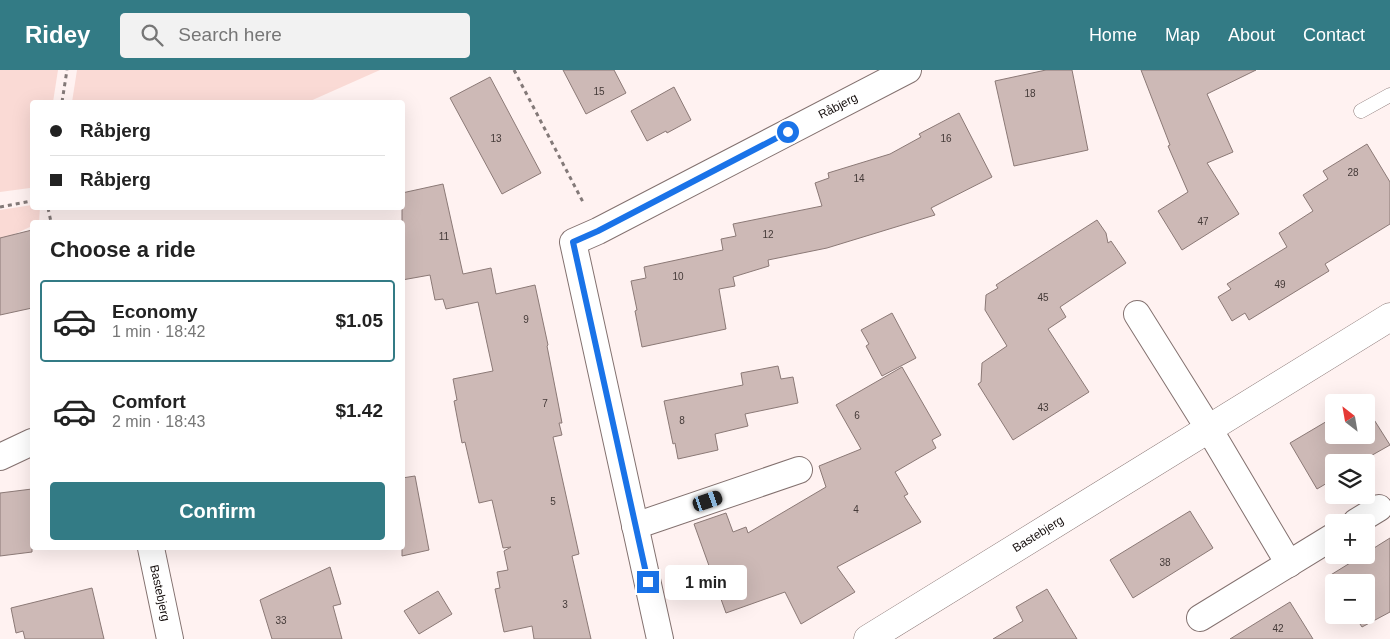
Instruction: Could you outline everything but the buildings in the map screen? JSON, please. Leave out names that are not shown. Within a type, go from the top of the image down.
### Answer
[{"type":"street","name":"Råbjerg","points":[[660,639],[573,242],[598,231],[908,70]]},
{"type":"street","points":[[1137,314],[1209,429],[1289,564]]},
{"type":"street","name":"Bastebjerg","points":[[868,639],[1390,317]]},
{"type":"street","points":[[0,457],[30,443]]},
{"type":"street","points":[[636,526],[799,470]]},
{"type":"street","points":[[1369,514],[1379,508]]},
{"type":"street","points":[[1200,618],[1325,542]]},
{"type":"street","name":"Bastebjerg","points":[[151,550],[170,639]]},
{"type":"lane","points":[[1362,111],[1390,95]]},
{"type":"path","points":[[62,100],[67,70]]},
{"type":"path","points":[[514,70],[598,231]]},
{"type":"path","points":[[0,207],[30,201]]},
{"type":"shaded area","points":[[0,70],[58,70],[53,100],[30,100],[30,188],[0,192]]},
{"type":"shaded area","points":[[77,70],[380,70],[312,100],[72,100]]},
{"type":"shaded area","points":[[30,205],[30,210],[40,210],[39,220],[30,220],[30,227],[0,241],[0,210]]},
{"type":"route","points":[[648,582],[573,242],[598,231],[788,132]]}]
